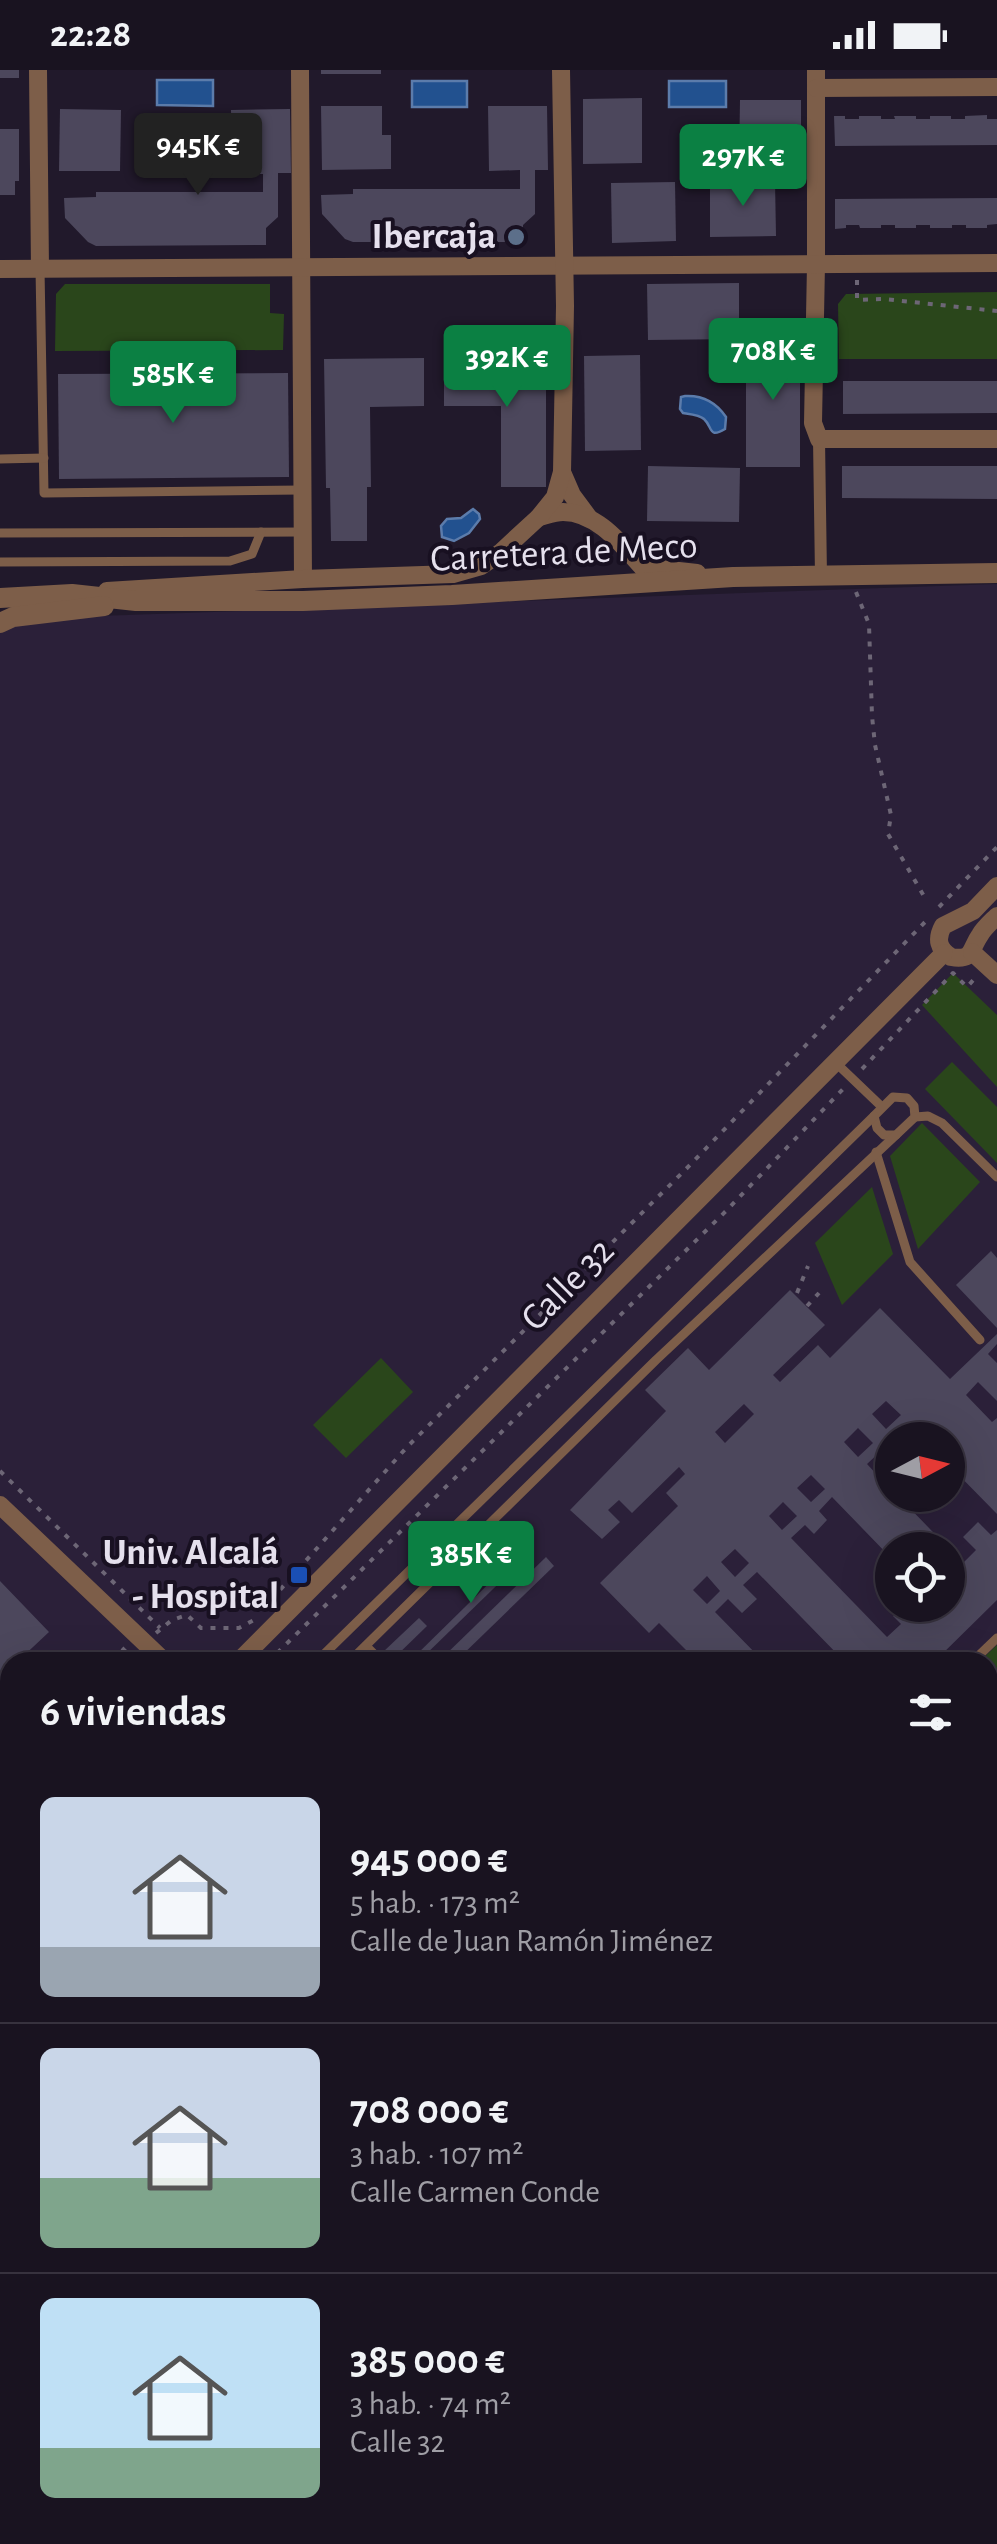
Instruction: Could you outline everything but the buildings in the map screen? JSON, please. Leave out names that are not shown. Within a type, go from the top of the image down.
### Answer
[{"type":"street","points":[[38,70],[40,269]]},
{"type":"street","points":[[300,70],[303,579]]},
{"type":"street","points":[[72,594],[453,574],[482,566],[539,516],[556,497],[562,472],[561,70]]},
{"type":"street","points":[[820,576],[819,440],[813,424],[816,79],[997,87]]},
{"type":"street","points":[[0,269],[997,263]]},
{"type":"street","points":[[819,440],[997,439]]},
{"type":"street","points":[[562,472],[572,495],[589,518],[618,540],[642,567],[733,578]]},
{"type":"street","points":[[539,516],[564,512],[589,518]]},
{"type":"street","name":"Carretera de Meco","points":[[0,622],[136,602],[303,601],[733,578],[997,573]]},
{"type":"street","name":"Carretera de Meco","points":[[0,598],[72,594],[136,602]]},
{"type":"street","points":[[997,886],[973,911],[943,926],[938,940],[944,953],[959,958],[975,945],[997,916]]},
{"type":"street","points":[[957,920],[970,924],[975,945],[992,970]]},
{"type":"street","name":"Calle 32","points":[[248,1652],[944,953]]},
{"type":"street","points":[[0,1504],[155,1652]]},
{"type":"lane","points":[[40,269],[44,494],[301,490]]},
{"type":"lane","points":[[0,459],[44,458]]},
{"type":"lane","points":[[0,562],[230,560],[252,554],[261,532]]},
{"type":"lane","points":[[0,533],[301,532]]},
{"type":"lane","points":[[836,1063],[882,1108]]},
{"type":"lane","points":[[326,1652],[893,1098],[907,1098],[914,1106],[915,1117]]},
{"type":"lane","points":[[874,1116],[884,1136],[896,1134]]},
{"type":"lane","points":[[360,1652],[656,1360],[915,1117],[928,1116],[942,1122],[997,1176]]},
{"type":"lane","points":[[876,1152],[910,1262],[980,1340]]},
{"type":"lane","points":[[366,1646],[372,1652]]},
{"type":"path","points":[[857,264],[858,300],[884,299],[997,311]]},
{"type":"path","points":[[854,588],[870,624],[874,745],[891,815],[888,834],[925,898]]},
{"type":"path","points":[[148,1645],[160,1628],[187,1615],[201,1628],[239,1628],[254,1620],[408,1447],[673,1182],[997,847]]},
{"type":"path","points":[[278,1652],[726,1211],[953,973],[967,987],[992,970]]},
{"type":"path","points":[[797,1293],[808,1266]]},
{"type":"path","points":[[807,1306],[820,1293]]},
{"type":"path","points":[[0,1471],[160,1628]]},
{"type":"shaded area","points":[[997,584],[997,1652],[0,1652],[0,631],[19,625],[99,616]]},
{"type":"green space","points":[[65,284],[270,284],[270,313],[284,314],[283,350],[55,351],[56,294]]},
{"type":"green space","points":[[997,292],[997,359],[839,359],[838,304],[846,294]]},
{"type":"green space","points":[[953,973],[997,1015],[997,1087],[922,1005]]},
{"type":"green space","points":[[952,1062],[997,1107],[997,1163],[925,1089]]},
{"type":"green space","points":[[922,1123],[980,1182],[918,1249],[890,1156]]},
{"type":"green space","points":[[872,1187],[893,1254],[842,1305],[815,1243]]},
{"type":"green space","points":[[381,1358],[413,1392],[346,1458],[313,1425]]},
{"type":"water","points":[[157,80],[213,80],[213,106],[157,105]]},
{"type":"water","points":[[412,81],[467,81],[467,107],[412,107]]},
{"type":"water","points":[[669,81],[726,81],[726,107],[669,107]]},
{"type":"water","points":[[681,397],[703,398],[713,404],[726,417],[725,429],[713,432],[702,418],[683,413]]},
{"type":"water","points":[[473,509],[480,519],[469,533],[454,541],[442,537],[441,526],[447,519],[461,518]]},
{"type":"place","name":"Ibercaja","points":[[516,237]]},
{"type":"place","name":"Univ. Alcalá - Hospital","points":[[299,1575]]}]
